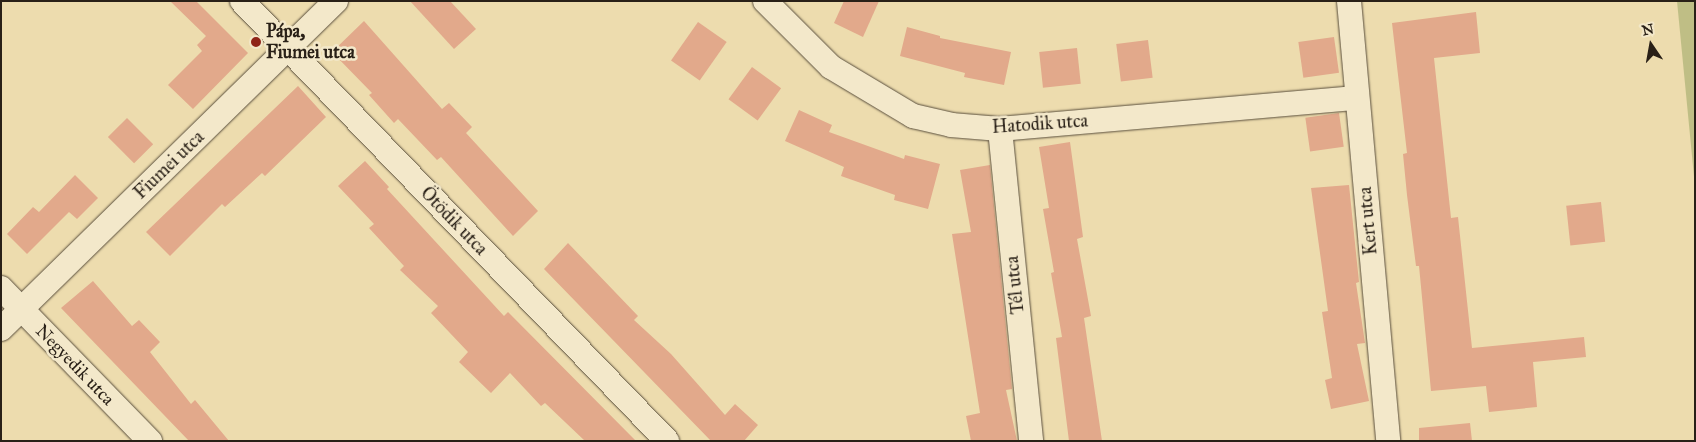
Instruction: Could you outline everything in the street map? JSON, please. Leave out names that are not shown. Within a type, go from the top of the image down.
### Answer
[{"type":"street","name":"Ötödik utca","points":[[242,1],[667,441]]},
{"type":"street","name":"Fiumei utca","points":[[1,329],[336,1]]},
{"type":"street","name":"Hatodik utca","points":[[765,1],[831,67],[881,100],[913,116],[951,125],[1000,129],[1356,98]]},
{"type":"street","name":"Kert utca","points":[[1349,1],[1356,98],[1388,441]]},
{"type":"street","name":"Tél utca","points":[[1000,129],[1031,441]]},
{"type":"street","name":"Negyedik utca","points":[[1,288],[150,441]]},
{"type":"shaded area","points":[[1677,1],[1695,1],[1695,187]]},
{"type":"building","points":[[170,1],[196,1],[248,53],[193,109],[168,85],[202,51],[197,45],[206,36]]},
{"type":"building","points":[[410,1],[450,1],[476,29],[454,49]]},
{"type":"building","points":[[844,1],[879,1],[863,37],[834,23]]},
{"type":"building","points":[[1476,12],[1480,53],[1434,58],[1451,218],[1458,217],[1472,348],[1584,337],[1586,357],[1533,362],[1537,407],[1489,412],[1486,386],[1431,391],[1419,266],[1416,266],[1407,195],[1403,154],[1407,153],[1392,23]]},
{"type":"building","points":[[364,21],[442,109],[449,103],[472,127],[466,133],[538,211],[513,236],[441,157],[437,160],[398,119],[394,123],[369,95],[372,93],[332,52]]},
{"type":"building","points":[[698,22],[727,42],[700,81],[671,61]]},
{"type":"building","points":[[907,27],[940,36],[940,38],[1011,52],[1004,85],[964,77],[965,73],[900,56]]},
{"type":"building","points":[[1334,37],[1339,73],[1303,78],[1298,42]]},
{"type":"building","points":[[1148,40],[1153,78],[1121,82],[1116,44]]},
{"type":"building","points":[[1077,48],[1081,84],[1043,88],[1039,52]]},
{"type":"building","points":[[752,67],[781,88],[758,121],[728,99]]},
{"type":"building","points":[[298,86],[326,117],[265,176],[262,173],[225,207],[222,204],[170,256],[146,232]]},
{"type":"building","points":[[799,110],[832,125],[829,132],[904,159],[905,155],[940,164],[928,209],[894,200],[895,195],[841,176],[844,167],[785,141]]},
{"type":"building","points":[[1339,113],[1344,147],[1310,151],[1305,118]]},
{"type":"building","points":[[127,118],[153,144],[134,163],[108,137]]},
{"type":"building","points":[[1070,142],[1083,237],[1077,239],[1091,316],[1084,318],[1102,441],[1069,441],[1056,338],[1062,337],[1051,273],[1054,272],[1043,209],[1049,208],[1039,147]]},
{"type":"building","points":[[365,161],[389,187],[387,189],[504,316],[508,312],[636,441],[585,441],[545,403],[541,406],[510,373],[491,393],[459,362],[468,352],[431,313],[438,306],[400,270],[404,266],[369,228],[374,224],[338,186]]},
{"type":"building","points":[[990,165],[1012,389],[1006,390],[1017,441],[971,441],[966,416],[980,413],[952,234],[971,232],[960,170]]},
{"type":"building","points":[[75,175],[98,198],[77,219],[69,212],[27,254],[7,234],[33,207],[39,212]]},
{"type":"building","points":[[1349,185],[1359,282],[1356,283],[1365,343],[1357,344],[1369,401],[1331,409],[1325,380],[1332,378],[1322,312],[1328,311],[1311,188]]},
{"type":"building","points":[[1601,202],[1605,242],[1570,245],[1566,206]]},
{"type":"building","points":[[568,243],[638,316],[634,320],[671,354],[725,415],[735,404],[758,425],[744,441],[711,441],[544,269]]},
{"type":"building","points":[[93,281],[132,326],[139,320],[160,342],[150,352],[191,404],[195,400],[229,441],[189,441],[61,308]]},
{"type":"building","points":[[1470,423],[1472,441],[1419,441],[1419,428]]},
{"type":"place","name":"Pápa, Fiumei utca","points":[[256,42]]}]
